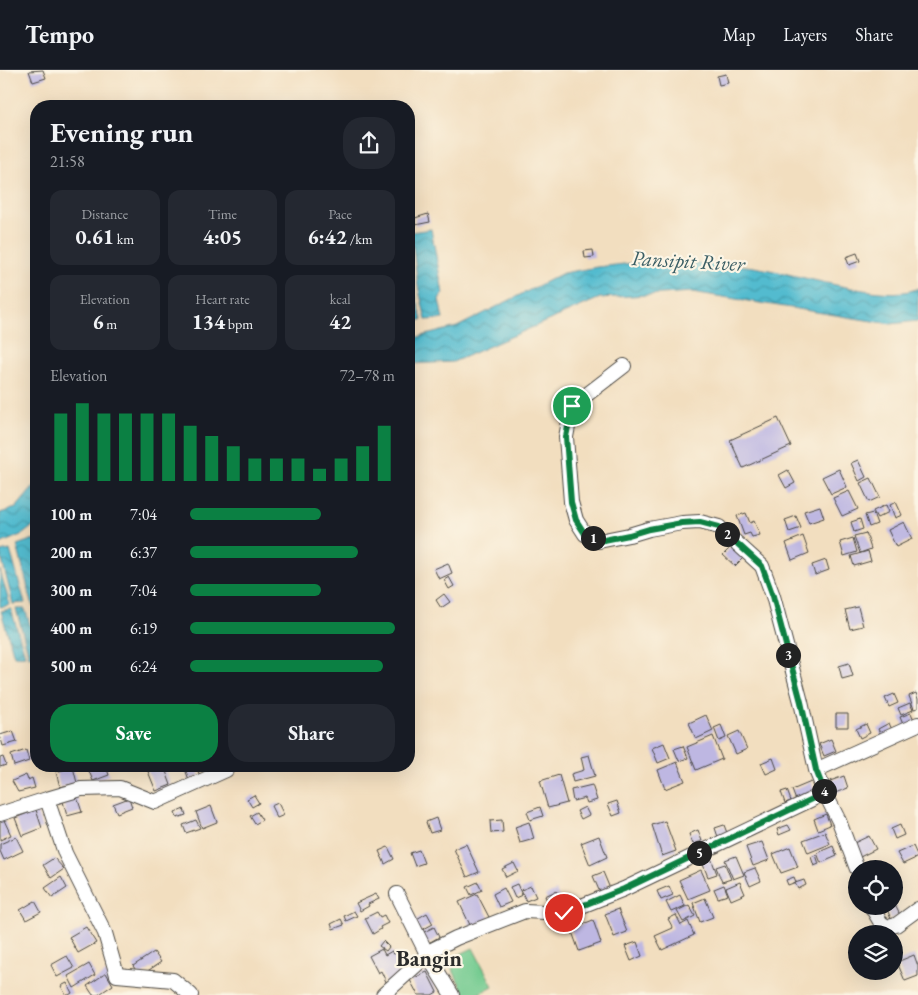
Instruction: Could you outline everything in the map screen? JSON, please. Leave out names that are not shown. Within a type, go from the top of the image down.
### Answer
[{"type":"street","points":[[624,366],[572,406],[566,437],[571,502],[576,520],[585,534],[599,541],[649,529],[700,522],[719,527],[762,566],[773,596],[801,702],[816,770],[839,821],[854,860]]},
{"type":"street","points":[[816,770],[918,724]]},
{"type":"street","points":[[0,814],[81,789],[120,788],[155,802],[222,772]]},
{"type":"street","points":[[383,995],[434,949],[456,938],[525,911],[564,913],[590,903],[624,889],[825,793]]},
{"type":"street","points":[[47,799],[66,853],[105,933],[117,975],[173,980],[191,995]]},
{"type":"street","points":[[397,894],[428,956],[452,995]]},
{"type":"street","points":[[876,915],[881,923],[888,927],[896,925],[918,909]]},
{"type":"green space","points":[[473,948],[493,986],[476,995],[465,995],[448,960]]},
{"type":"water","points":[[431,229],[443,293],[439,299],[443,319],[426,320],[415,263],[415,231]]},
{"type":"water","points":[[643,262],[746,266],[861,290],[903,292],[918,288],[918,321],[891,324],[692,292],[600,298],[453,362],[415,364],[415,337],[457,327],[563,273]]},
{"type":"water","points":[[415,293],[422,320],[415,321]]},
{"type":"water","points":[[30,491],[30,529],[23,534],[0,544],[0,513],[16,508]]},
{"type":"water","points":[[30,540],[30,595],[17,545]]},
{"type":"water","points":[[10,550],[25,603],[13,604],[0,552]]},
{"type":"water","points":[[0,570],[10,605],[0,607]]},
{"type":"water","points":[[11,609],[25,655],[14,656],[1,611]]},
{"type":"water","points":[[16,609],[25,609],[30,624],[29,656]]},
{"type":"building","points":[[43,70],[46,78],[33,82],[29,71]]},
{"type":"building","points":[[726,74],[728,83],[719,85],[717,76]]},
{"type":"building","points":[[428,214],[430,222],[415,225],[415,218]]},
{"type":"building","points":[[593,250],[594,257],[585,258],[584,251]]},
{"type":"building","points":[[857,253],[860,261],[849,265],[846,257]]},
{"type":"building","points":[[778,418],[791,446],[743,468],[730,440]]},
{"type":"building","points":[[858,460],[866,477],[859,481],[851,463]]},
{"type":"building","points":[[839,469],[847,487],[831,494],[822,477]]},
{"type":"building","points":[[788,470],[795,483],[786,488],[779,475]]},
{"type":"building","points":[[871,478],[880,497],[869,502],[860,483]]},
{"type":"building","points":[[849,491],[858,509],[842,516],[833,498]]},
{"type":"building","points":[[896,502],[902,515],[895,518],[890,505]]},
{"type":"building","points":[[886,505],[889,512],[877,518],[873,511]]},
{"type":"building","points":[[820,506],[824,518],[809,523],[804,511]]},
{"type":"building","points":[[746,513],[750,523],[754,521],[760,535],[752,537],[750,533],[744,535],[737,516]]},
{"type":"building","points":[[873,513],[877,524],[869,527],[865,515]]},
{"type":"building","points":[[796,516],[801,528],[789,532],[785,520]]},
{"type":"building","points":[[860,519],[863,529],[854,532],[851,522]]},
{"type":"building","points":[[904,522],[912,539],[896,547],[888,530]]},
{"type":"building","points":[[866,533],[871,549],[860,553],[854,536]]},
{"type":"building","points":[[803,536],[809,553],[792,560],[786,543]]},
{"type":"building","points":[[853,538],[857,552],[844,556],[840,542]]},
{"type":"building","points":[[732,546],[744,557],[735,566],[723,555]]},
{"type":"building","points":[[868,551],[871,561],[854,566],[851,556]]},
{"type":"building","points":[[826,560],[829,570],[815,575],[812,565]]},
{"type":"building","points":[[448,563],[452,573],[439,579],[434,569]]},
{"type":"building","points":[[449,577],[454,586],[449,589],[444,580]]},
{"type":"building","points":[[444,594],[450,602],[441,608],[436,600]]},
{"type":"building","points":[[858,607],[863,626],[850,629],[845,610]]},
{"type":"building","points":[[849,663],[853,676],[842,679],[839,666]]},
{"type":"building","points":[[916,693],[918,708],[914,709],[909,696]]},
{"type":"building","points":[[894,694],[898,703],[889,707],[885,698]]},
{"type":"building","points":[[910,703],[913,710],[901,715],[898,708]]},
{"type":"building","points":[[911,713],[915,722],[904,727],[900,717]]},
{"type":"building","points":[[836,714],[848,714],[848,727],[836,727]]},
{"type":"building","points":[[706,715],[713,731],[696,739],[689,723]]},
{"type":"building","points":[[889,723],[893,732],[882,737],[878,729]]},
{"type":"building","points":[[866,724],[870,733],[860,738],[856,729]]},
{"type":"building","points":[[721,725],[726,738],[719,741],[714,728]]},
{"type":"building","points":[[13,731],[17,742],[3,746],[0,735]]},
{"type":"building","points":[[739,731],[747,749],[736,754],[728,736]]},
{"type":"building","points":[[713,736],[722,759],[696,770],[687,747]]},
{"type":"building","points":[[831,739],[836,751],[824,756],[819,744]]},
{"type":"building","points":[[664,743],[670,758],[658,763],[652,748]]},
{"type":"building","points":[[683,746],[688,758],[679,761],[674,749]]},
{"type":"building","points":[[26,750],[29,761],[14,766],[11,755]]},
{"type":"building","points":[[589,755],[595,776],[573,782],[571,774],[584,770],[581,757]]},
{"type":"building","points":[[3,757],[6,765],[0,767],[0,758]]},
{"type":"building","points":[[773,758],[777,769],[766,774],[761,763]]},
{"type":"building","points":[[677,762],[685,781],[665,789],[658,770]]},
{"type":"building","points":[[56,772],[74,772],[77,783],[60,787]]},
{"type":"building","points":[[89,772],[108,772],[109,775],[93,781]]},
{"type":"building","points":[[148,772],[166,772],[171,785],[156,791]]},
{"type":"building","points":[[186,772],[198,772],[200,776],[189,780]]},
{"type":"building","points":[[26,775],[28,780],[32,778],[35,788],[18,792],[12,781]]},
{"type":"building","points":[[559,775],[567,803],[548,808],[540,781]]},
{"type":"building","points":[[844,776],[848,788],[835,793],[830,781]]},
{"type":"building","points":[[811,782],[816,795],[797,803],[792,790]]},
{"type":"building","points":[[592,785],[597,800],[587,803],[585,798],[573,801],[571,790]]},
{"type":"building","points":[[787,790],[791,801],[785,803],[781,792]]},
{"type":"building","points":[[76,794],[82,812],[67,816],[62,798]]},
{"type":"building","points":[[254,795],[259,803],[252,807],[247,799]]},
{"type":"building","points":[[129,798],[132,807],[117,813],[113,804]]},
{"type":"building","points":[[617,801],[621,813],[613,816],[608,804]]},
{"type":"building","points":[[278,803],[284,815],[277,818],[271,806]]},
{"type":"building","points":[[211,806],[217,822],[202,828],[196,812]]},
{"type":"building","points":[[540,807],[543,816],[530,820],[527,812]]},
{"type":"building","points":[[585,807],[589,815],[581,819],[577,811]]},
{"type":"building","points":[[184,809],[186,815],[177,818],[175,813]]},
{"type":"building","points":[[36,810],[42,828],[22,836],[15,818]]},
{"type":"building","points":[[257,812],[262,820],[255,824],[250,816]]},
{"type":"building","points":[[826,814],[830,825],[818,830],[814,819]]},
{"type":"building","points":[[3,818],[11,835],[0,840],[0,819]]},
{"type":"building","points":[[436,818],[440,830],[430,833],[426,822]]},
{"type":"building","points":[[196,820],[200,828],[186,833],[183,825]]},
{"type":"building","points":[[502,820],[503,832],[491,833],[490,821]]},
{"type":"building","points":[[665,821],[676,851],[662,856],[652,825]]},
{"type":"building","points":[[529,822],[534,839],[520,843],[515,827]]},
{"type":"building","points":[[724,825],[727,833],[718,837],[715,828]]},
{"type":"building","points":[[788,825],[791,830],[779,835],[777,829]]},
{"type":"building","points":[[900,825],[904,835],[895,839],[891,829]]},
{"type":"building","points":[[698,830],[702,841],[693,844],[689,834]]},
{"type":"building","points":[[825,832],[830,844],[808,853],[803,840]]},
{"type":"building","points":[[599,836],[607,857],[590,865],[581,843]]},
{"type":"building","points":[[869,836],[876,849],[860,857],[854,843]]},
{"type":"building","points":[[16,837],[23,851],[4,860],[0,851],[0,844]]},
{"type":"building","points":[[762,842],[769,860],[753,866],[746,847]]},
{"type":"building","points":[[466,844],[479,872],[467,877],[454,849]]},
{"type":"building","points":[[833,846],[837,856],[821,863],[817,853]]},
{"type":"building","points":[[913,846],[918,857],[903,864],[903,860],[901,860],[897,853]]},
{"type":"building","points":[[388,847],[394,859],[385,864],[379,851]]},
{"type":"building","points":[[790,847],[798,867],[781,873],[773,854]]},
{"type":"building","points":[[419,850],[424,863],[415,866],[410,853]]},
{"type":"building","points":[[816,855],[819,864],[814,866],[811,857]]},
{"type":"building","points":[[736,856],[744,875],[733,879],[725,860]]},
{"type":"building","points":[[54,858],[64,869],[51,878],[43,865]]},
{"type":"building","points":[[711,858],[717,874],[708,877],[702,862]]},
{"type":"building","points":[[514,863],[518,871],[506,877],[502,869]]},
{"type":"building","points":[[725,864],[731,879],[722,882],[716,867]]},
{"type":"building","points":[[755,868],[761,881],[750,886],[744,872]]},
{"type":"building","points":[[701,870],[710,890],[688,899],[679,880]]},
{"type":"building","points":[[603,872],[611,891],[601,895],[593,876]]},
{"type":"building","points":[[61,877],[67,888],[52,898],[45,888]]},
{"type":"building","points":[[794,877],[796,882],[788,885],[786,880]]},
{"type":"building","points":[[804,880],[806,885],[798,889],[795,883]]},
{"type":"building","points":[[478,882],[482,890],[471,895],[467,887]]},
{"type":"building","points":[[740,882],[745,894],[731,900],[726,888]]},
{"type":"building","points":[[517,884],[522,895],[515,898],[510,887]]},
{"type":"building","points":[[724,885],[728,895],[718,898],[714,889]]},
{"type":"building","points":[[531,886],[536,897],[526,901],[521,890]]},
{"type":"building","points":[[669,886],[673,895],[661,900],[657,891]]},
{"type":"building","points":[[504,888],[511,902],[499,907],[493,894]]},
{"type":"building","points":[[556,891],[562,903],[551,908],[545,896]]},
{"type":"building","points":[[376,894],[379,899],[368,904],[369,906],[360,911],[356,903]]},
{"type":"building","points":[[477,894],[490,919],[471,927],[459,902]]},
{"type":"building","points":[[680,895],[685,906],[671,912],[666,902]]},
{"type":"building","points":[[705,898],[713,917],[700,922],[693,903]]},
{"type":"building","points":[[35,901],[41,912],[26,920],[20,910]]},
{"type":"building","points":[[689,905],[695,916],[683,922],[677,911]]},
{"type":"building","points":[[618,909],[627,932],[614,937],[605,914]]},
{"type":"building","points":[[354,911],[357,916],[346,921],[344,916]]},
{"type":"building","points":[[377,912],[380,917],[384,915],[388,923],[380,927],[381,929],[373,934],[365,918]]},
{"type":"building","points":[[427,913],[433,924],[420,931],[415,920]]},
{"type":"building","points":[[676,915],[681,925],[688,921],[694,935],[662,950],[655,936],[673,928],[668,919]]},
{"type":"building","points":[[889,915],[900,915],[891,919]]},
{"type":"building","points":[[341,919],[344,925],[333,929],[331,924]]},
{"type":"building","points":[[593,920],[601,943],[579,951],[571,929]]},
{"type":"building","points":[[86,927],[96,943],[78,953],[69,937]]},
{"type":"building","points":[[434,927],[439,937],[425,945],[420,934]]},
{"type":"building","points":[[383,941],[389,947],[386,951],[379,946]]},
{"type":"building","points":[[637,942],[642,956],[631,961],[625,946]]},
{"type":"building","points":[[382,949],[385,955],[392,951],[400,961],[404,958],[409,969],[387,984],[381,971],[378,973],[369,956]]},
{"type":"building","points":[[154,952],[161,962],[140,976],[133,966]]},
{"type":"building","points":[[914,955],[918,966],[918,976],[905,981],[903,976],[903,960]]},
{"type":"building","points":[[67,956],[74,968],[57,977],[51,965]]},
{"type":"building","points":[[89,964],[95,975],[74,988],[68,976]]},
{"type":"building","points":[[427,972],[437,992],[432,995],[418,995],[410,980]]},
{"type":"building","points":[[106,973],[113,985],[98,995],[93,995],[87,986]]},
{"type":"building","points":[[67,983],[72,993],[69,995],[66,995],[61,986]]},
{"type":"district","name":"Bangin","points":[[429,958]]},
{"type":"route","points":[[564,913],[624,889],[825,793],[816,770],[801,702],[773,596],[762,566],[719,527],[700,522],[649,529],[599,541],[585,534],[576,520],[571,502],[566,437],[572,406]]},
{"type":"water label","name":"Pansipit River","points":[[688,261]]}]
